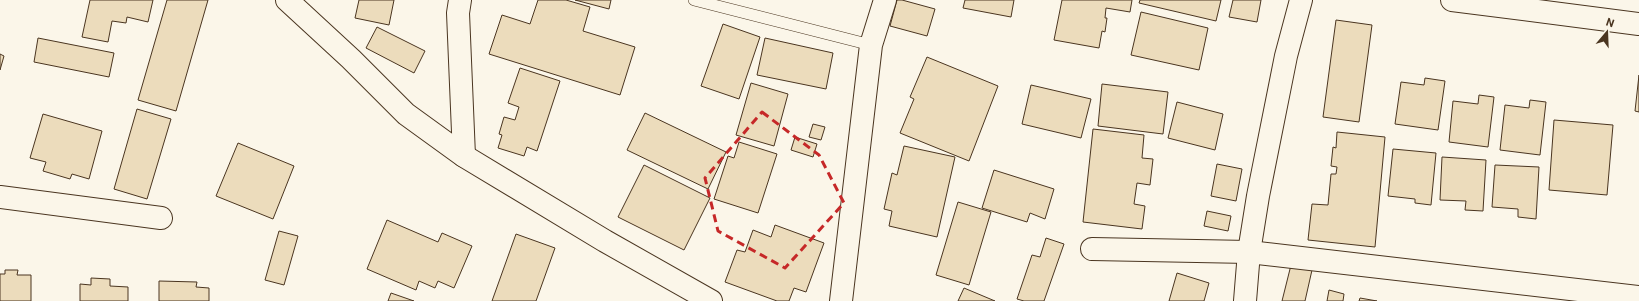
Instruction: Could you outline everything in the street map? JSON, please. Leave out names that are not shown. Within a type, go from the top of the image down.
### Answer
[{"type":"street","points":[[287,0],[351,59],[406,114],[464,156],[605,241],[711,301]]},
{"type":"street","points":[[460,0],[458,13],[464,156]]},
{"type":"street","points":[[841,301],[871,45],[885,0]]},
{"type":"street","points":[[1245,301],[1249,252],[1258,196],[1286,56],[1301,0]]},
{"type":"street","points":[[1452,0],[1639,24]]},
{"type":"street","points":[[0,197],[162,218]]},
{"type":"street","points":[[1092,249],[1249,252],[1524,293],[1639,297]]},
{"type":"lane","points":[[694,0],[871,45]]},
{"type":"highlighted area","points":[[762,112],[819,155],[844,203],[785,268],[718,231],[705,178]]},
{"type":"building","points":[[90,0],[153,0],[148,22],[127,17],[126,23],[112,21],[108,42],[82,37]]},
{"type":"building","points":[[167,0],[208,0],[176,111],[138,100]]},
{"type":"building","points":[[359,0],[394,0],[389,25],[355,18]]},
{"type":"building","points":[[538,0],[566,0],[590,7],[583,31],[635,47],[620,95],[489,54],[502,15],[530,24]]},
{"type":"building","points":[[575,0],[611,0],[609,9]]},
{"type":"building","points":[[897,0],[935,9],[927,36],[890,26]]},
{"type":"building","points":[[965,0],[1014,0],[1011,17],[963,8]]},
{"type":"building","points":[[1062,0],[1132,0],[1130,12],[1106,8],[1105,18],[1107,18],[1105,32],[1102,31],[1099,48],[1054,40]]},
{"type":"building","points":[[1140,0],[1221,0],[1216,21],[1139,3]]},
{"type":"building","points":[[1233,0],[1261,0],[1257,22],[1229,17]]},
{"type":"building","points":[[1141,12],[1208,28],[1199,70],[1131,55]]},
{"type":"building","points":[[1336,20],[1372,25],[1359,122],[1323,117]]},
{"type":"building","points":[[723,24],[760,37],[739,99],[701,86]]},
{"type":"building","points":[[377,27],[425,51],[414,73],[366,48]]},
{"type":"building","points":[[38,38],[114,53],[109,77],[34,62]]},
{"type":"building","points":[[765,38],[833,53],[826,89],[757,75]]},
{"type":"building","points":[[0,54],[4,56],[0,70]]},
{"type":"building","points":[[927,57],[998,86],[969,161],[900,133],[914,99],[910,97]]},
{"type":"building","points":[[520,68],[560,81],[537,151],[527,147],[524,156],[498,148],[502,135],[499,134],[504,117],[515,120],[519,107],[508,103]]},
{"type":"building","points":[[1639,75],[1639,112],[1635,111]]},
{"type":"building","points":[[1425,78],[1445,81],[1438,130],[1395,124],[1401,82],[1424,85]]},
{"type":"building","points":[[751,83],[788,94],[774,146],[736,135]]},
{"type":"building","points":[[1102,84],[1168,92],[1163,134],[1098,126]]},
{"type":"building","points":[[1031,85],[1091,99],[1081,138],[1022,124]]},
{"type":"building","points":[[1479,95],[1494,97],[1488,147],[1449,142],[1453,101],[1478,104]]},
{"type":"building","points":[[1530,100],[1546,102],[1540,155],[1500,150],[1505,105],[1529,108]]},
{"type":"building","points":[[1177,102],[1223,114],[1215,150],[1168,138]]},
{"type":"building","points":[[137,109],[171,119],[147,199],[114,189]]},
{"type":"building","points":[[645,113],[726,152],[708,189],[627,150]]},
{"type":"building","points":[[43,114],[102,131],[89,179],[72,174],[70,179],[43,171],[46,162],[30,158]]},
{"type":"building","points":[[1554,120],[1613,125],[1607,195],[1549,190]]},
{"type":"building","points":[[813,124],[825,127],[821,140],[809,137]]},
{"type":"building","points":[[1093,129],[1144,135],[1142,158],[1153,159],[1150,185],[1137,183],[1134,204],[1145,206],[1142,229],[1083,222]]},
{"type":"building","points":[[1337,132],[1385,137],[1375,247],[1308,240],[1312,204],[1328,205],[1331,174],[1336,174],[1337,167],[1331,166],[1333,147],[1336,148]]},
{"type":"building","points":[[795,137],[817,144],[813,157],[791,150]]},
{"type":"building","points":[[739,142],[777,154],[758,213],[714,199],[728,156],[734,158]]},
{"type":"building","points":[[238,143],[294,166],[273,219],[216,196]]},
{"type":"building","points":[[904,146],[955,157],[937,237],[889,226],[892,211],[884,209],[892,173],[897,175]]},
{"type":"building","points":[[1393,149],[1436,153],[1431,205],[1415,203],[1415,199],[1388,196]]},
{"type":"building","points":[[1442,157],[1486,160],[1483,211],[1465,210],[1466,201],[1440,200]]},
{"type":"building","points":[[1217,164],[1242,169],[1236,201],[1211,196]]},
{"type":"building","points":[[644,165],[710,198],[684,250],[618,217]]},
{"type":"building","points":[[1495,165],[1539,167],[1536,219],[1518,217],[1518,209],[1492,207]]},
{"type":"building","points":[[994,170],[1054,189],[1045,219],[1030,213],[1027,222],[982,208]]},
{"type":"building","points":[[958,202],[991,212],[969,285],[936,275]]},
{"type":"building","points":[[1207,211],[1231,216],[1228,231],[1204,226]]},
{"type":"building","points":[[387,220],[438,242],[442,233],[472,246],[454,288],[438,281],[435,288],[419,281],[416,290],[367,269]]},
{"type":"building","points":[[775,225],[824,243],[806,292],[794,288],[789,301],[777,301],[725,282],[737,250],[745,252],[753,230],[771,237]]},
{"type":"building","points":[[279,231],[298,236],[284,285],[265,280]]},
{"type":"building","points":[[516,234],[555,248],[536,301],[492,301]]},
{"type":"building","points":[[1046,238],[1064,244],[1044,301],[1024,301],[1017,299],[1032,255],[1040,257]]},
{"type":"building","points":[[1291,265],[1312,270],[1305,301],[1282,301]]},
{"type":"building","points":[[5,270],[18,270],[17,275],[31,275],[31,301],[0,301],[0,274],[5,274]]},
{"type":"building","points":[[1177,273],[1209,283],[1204,301],[1169,301]]},
{"type":"building","points":[[91,278],[110,279],[110,286],[128,287],[128,301],[80,301],[80,284],[91,285]]},
{"type":"building","points":[[159,281],[197,282],[196,287],[209,288],[209,301],[159,301]]},
{"type":"building","points":[[964,288],[995,301],[958,301]]},
{"type":"building","points":[[1329,290],[1344,294],[1343,301],[1327,301]]},
{"type":"building","points":[[391,293],[414,301],[388,301]]},
{"type":"building","points":[[1360,298],[1377,301],[1359,301]]}]
